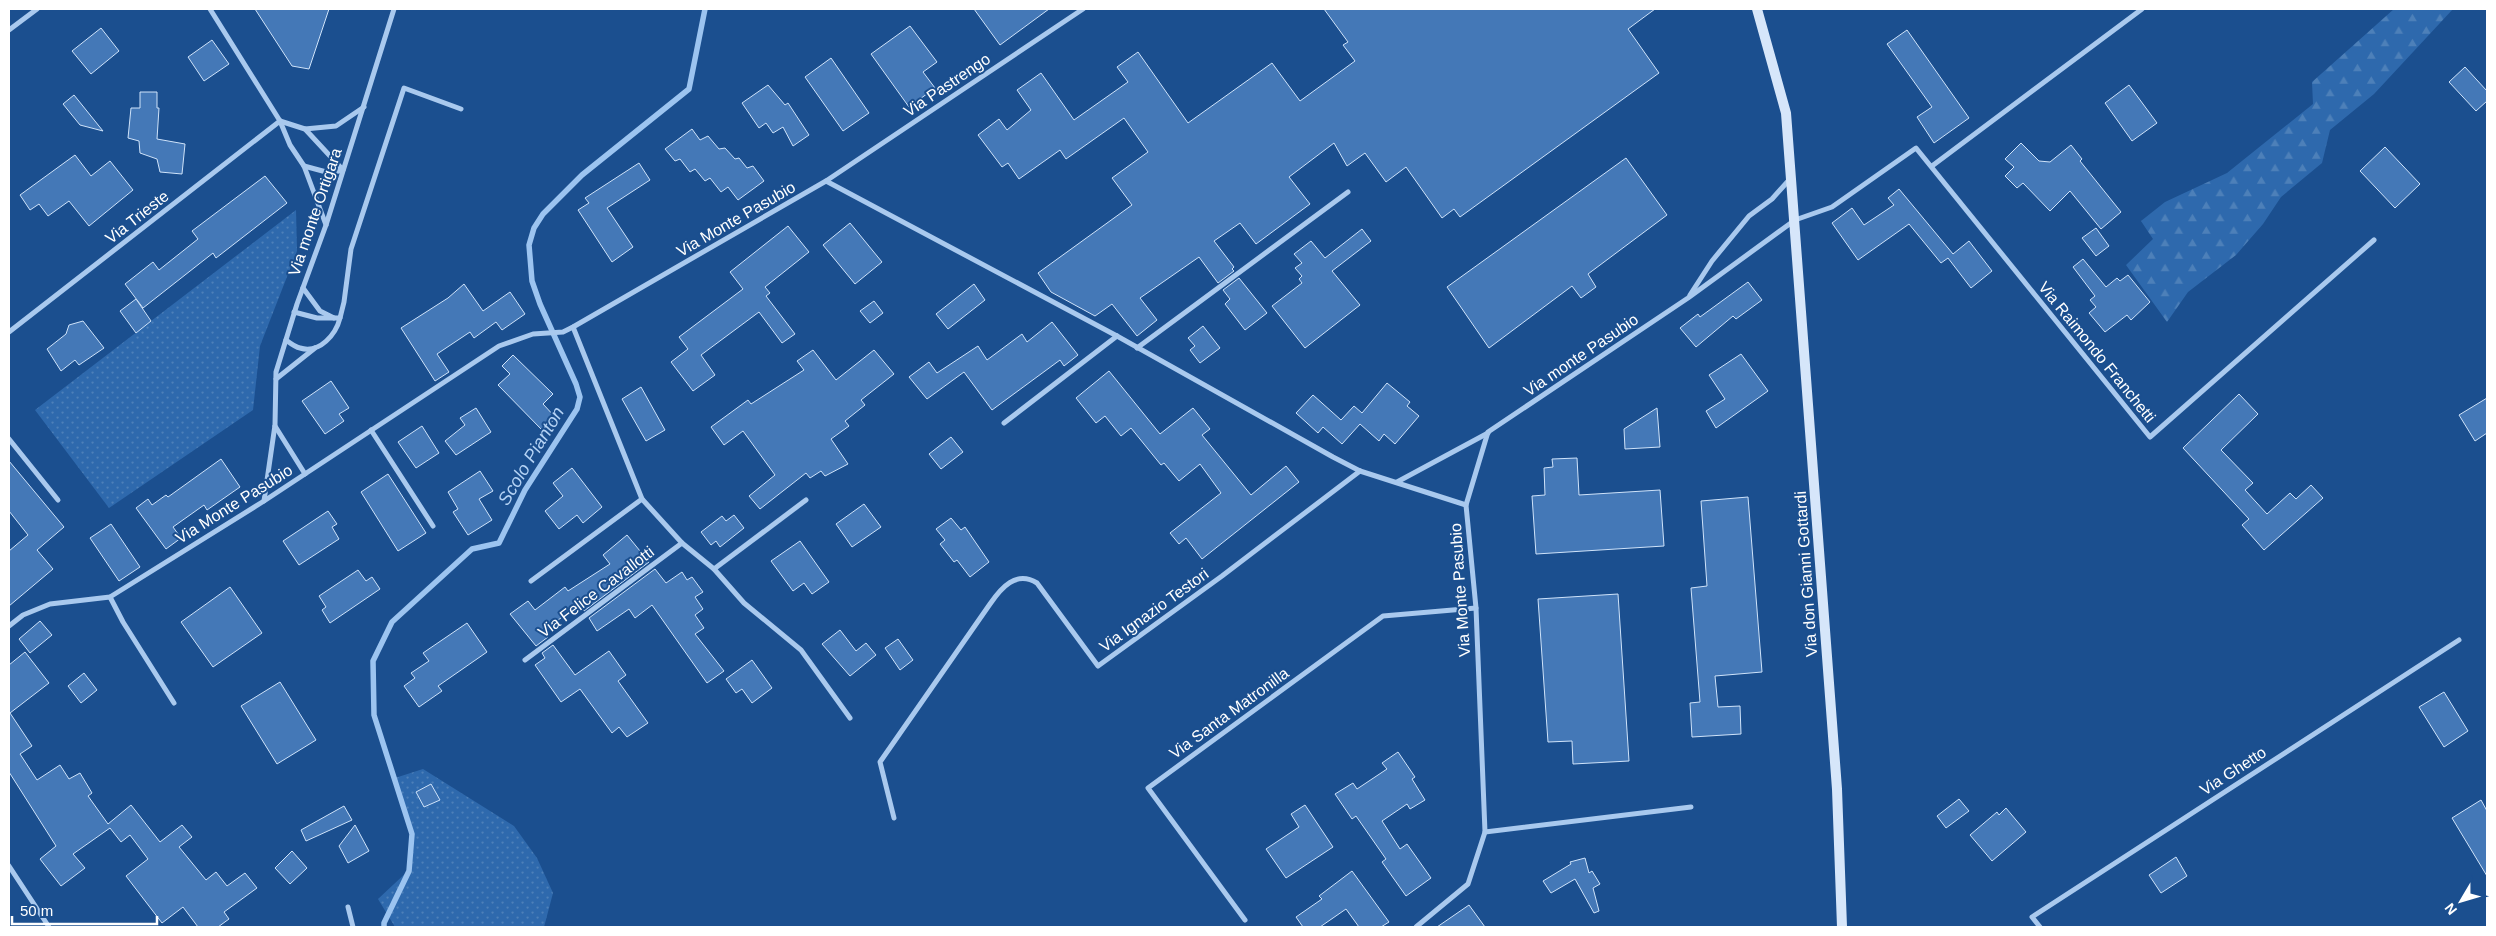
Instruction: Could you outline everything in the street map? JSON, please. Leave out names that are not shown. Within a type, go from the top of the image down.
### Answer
[{"type":"main road","name":"Via don Gianni Gottardi","points":[[1757,9],[1786,113],[1836,779],[1842,927]]},
{"type":"street","points":[[9,30],[37,9]]},
{"type":"street","points":[[210,9],[280,121],[290,145],[304,166],[326,225]]},
{"type":"street","name":"Via monte Ortigara","points":[[264,501],[275,425],[276,379],[286,340],[294,312],[326,225],[394,9]]},
{"type":"street","name":"Via Pastrengo","points":[[826,181],[1083,9]]},
{"type":"street","points":[[1932,166],[2142,9]]},
{"type":"street","points":[[276,379],[336,330],[337,318],[345,295],[350,249],[404,88],[461,109]]},
{"type":"street","points":[[280,121],[304,129],[336,126],[364,106]]},
{"type":"street","name":"Via Trieste","points":[[9,332],[280,121]]},
{"type":"street","points":[[304,129],[342,170],[330,173],[304,166]]},
{"type":"street","name":"Via Raimondo Franchetti","points":[[1795,220],[1832,207],[1916,148],[2150,438],[2374,240]]},
{"type":"street","name":"Via monte Pasubio","points":[[1688,298],[1712,261],[1749,216],[1772,199],[1792,178]]},
{"type":"street","name":"Via Monte Pasubio","points":[[9,626],[23,616],[50,604],[110,596],[264,501],[499,346],[533,334],[563,332],[573,327],[826,181],[1117,336],[1304,442],[1360,471],[1466,506],[1476,608],[1485,832]]},
{"type":"street","points":[[1137,348],[1348,192]]},
{"type":"street","name":"Via monte Pasubio","points":[[1397,482],[1488,432],[1688,298],[1795,220]]},
{"type":"street","points":[[303,288],[320,310],[337,318]]},
{"type":"street","points":[[294,312],[317,318],[337,318]]},
{"type":"street","points":[[573,327],[642,499],[682,543],[714,569],[744,603],[801,650],[850,718]]},
{"type":"street","points":[[1004,423],[1117,336]]},
{"type":"street","points":[[286,340],[300,348],[317,347]]},
{"type":"street","points":[[275,425],[305,474]]},
{"type":"street","points":[[371,430],[433,526]]},
{"type":"street","name":"Via monte Pasubio","points":[[1466,506],[1488,432]]},
{"type":"street","points":[[9,439],[58,500]]},
{"type":"street","name":"Via Ignazio Testori","points":[[894,818],[880,762],[990,604],[1005,586],[1018,578],[1037,583],[1098,666],[1222,576],[1360,471]]},
{"type":"street","points":[[531,581],[642,499]]},
{"type":"street","points":[[714,569],[806,500]]},
{"type":"street","name":"Via Felice Cavallotti","points":[[525,660],[682,543]]},
{"type":"street","points":[[110,596],[123,622],[174,703]]},
{"type":"street","name":"Via Santa Matronilla","points":[[1245,920],[1148,788],[1383,616],[1476,608]]},
{"type":"street","name":"Via Ghetto","points":[[2040,927],[2032,917],[2459,640]]},
{"type":"street","points":[[1416,927],[1468,884],[1485,832],[1691,807]]},
{"type":"street","points":[[9,866],[49,927]]},
{"type":"street","points":[[348,906],[353,927]]},
{"type":"green space","points":[[2394,9],[2453,9],[2374,94],[2330,130],[2322,163],[2281,197],[2263,224],[2236,255],[2188,292],[2167,322],[2126,265],[2153,239],[2141,221],[2165,202],[2227,173],[2313,104],[2312,82]]},
{"type":"green space","points":[[296,210],[297,251],[260,346],[253,410],[109,508],[35,410]]},
{"type":"green space","points":[[423,769],[514,826],[537,858],[553,893],[544,927],[395,927],[378,899],[409,870],[412,834],[395,778]]},
{"type":"building","points":[[255,9],[329,9],[309,69],[292,66]]},
{"type":"building","points":[[974,9],[1049,9],[1000,45]]},
{"type":"building","points":[[1324,9],[1655,9],[1628,29],[1659,73],[1460,217],[1454,209],[1442,218],[1406,167],[1386,182],[1365,153],[1347,166],[1334,143],[1289,177],[1310,204],[1256,244],[1240,223],[1214,241],[1234,267],[1232,269],[1234,271],[1218,283],[1199,257],[1140,298],[1157,320],[1137,336],[1112,304],[1095,316],[1051,292],[1038,273],[1132,205],[1112,178],[1148,152],[1124,118],[1066,159],[1060,150],[1019,179],[1008,163],[1002,167],[978,135],[999,119],[1007,130],[1031,110],[1017,90],[1041,73],[1074,120],[1128,82],[1117,67],[1138,52],[1188,123],[1272,63],[1300,101],[1355,61],[1343,45],[1348,42]]},
{"type":"building","points":[[910,26],[937,62],[923,72],[935,88],[909,107],[871,54]]},
{"type":"building","points":[[101,28],[119,51],[91,74],[72,51]]},
{"type":"building","points":[[1907,30],[1969,118],[1934,143],[1917,117],[1932,107],[1887,44]]},
{"type":"building","points":[[212,40],[229,64],[204,81],[188,57]]},
{"type":"building","points":[[831,58],[869,113],[843,131],[805,77]]},
{"type":"building","points":[[2465,67],[2487,91],[2487,101],[2476,111],[2449,82]]},
{"type":"building","points":[[768,85],[785,105],[788,103],[809,135],[793,146],[783,127],[773,133],[766,123],[759,128],[742,103]]},
{"type":"building","points":[[2129,85],[2157,123],[2132,141],[2105,103]]},
{"type":"building","points":[[140,92],[157,92],[157,108],[159,108],[157,139],[185,144],[182,174],[160,172],[157,159],[140,153],[139,141],[128,138],[131,108],[140,108]]},
{"type":"building","points":[[74,95],[103,131],[80,125],[63,104]]},
{"type":"building","points":[[692,129],[700,140],[708,136],[719,149],[725,148],[735,159],[739,158],[747,168],[753,166],[764,181],[738,200],[728,187],[721,192],[710,178],[705,181],[695,169],[690,172],[680,159],[675,161],[665,149]]},
{"type":"building","points":[[2021,143],[2039,161],[2050,162],[2071,145],[2082,159],[2080,161],[2121,212],[2101,229],[2070,191],[2050,211],[2023,183],[2017,188],[2005,176],[2014,167],[2005,159]]},
{"type":"building","points":[[2385,147],[2420,184],[2395,208],[2360,171]]},
{"type":"building","points":[[75,155],[91,176],[110,161],[133,190],[89,226],[69,201],[48,216],[39,204],[30,210],[20,195]]},
{"type":"building","points":[[1626,158],[1667,215],[1588,274],[1596,287],[1581,298],[1572,286],[1489,348],[1447,287]]},
{"type":"building","points":[[639,163],[650,180],[607,208],[633,247],[612,262],[578,210],[589,203],[585,198]]},
{"type":"building","points":[[265,176],[287,203],[216,258],[213,253],[143,308],[125,284],[153,262],[159,270],[198,239],[192,231]]},
{"type":"building","points":[[1899,189],[1953,254],[1969,241],[1992,271],[1971,288],[1948,258],[1941,263],[1909,224],[1858,260],[1832,223],[1852,208],[1864,225],[1894,205],[1888,198]]},
{"type":"building","points":[[850,223],[882,262],[855,284],[823,245]]},
{"type":"building","points":[[788,226],[809,252],[765,287],[770,293],[766,296],[795,334],[782,343],[759,312],[701,355],[715,375],[693,391],[671,362],[688,349],[679,337],[743,289],[730,272]]},
{"type":"building","points":[[2096,228],[2109,246],[2096,256],[2082,238]]},
{"type":"building","points":[[1362,229],[1371,241],[1332,271],[1360,305],[1305,348],[1272,306],[1302,283],[1299,279],[1302,276],[1295,268],[1302,263],[1294,254],[1311,241],[1325,258]]},
{"type":"building","points":[[2083,259],[2106,287],[2117,278],[2120,281],[2128,275],[2150,302],[2131,320],[2127,315],[2105,332],[2089,313],[2096,307],[2090,300],[2095,296],[2073,267]]},
{"type":"building","points":[[1239,278],[1267,313],[1245,330],[1225,304],[1230,299],[1223,290]]},
{"type":"building","points":[[1748,282],[1762,300],[1736,319],[1733,316],[1696,347],[1680,328],[1698,314],[1700,317]]},
{"type":"building","points":[[464,284],[483,311],[510,292],[525,314],[502,330],[496,322],[474,338],[470,332],[437,354],[449,372],[435,381],[401,328],[448,298]]},
{"type":"building","points":[[974,284],[985,300],[948,329],[936,314]]},
{"type":"building","points":[[136,299],[151,321],[136,333],[120,311]]},
{"type":"building","points":[[874,301],[883,313],[870,323],[860,311]]},
{"type":"building","points":[[83,321],[104,348],[79,365],[75,360],[61,371],[47,349],[66,334],[69,325]]},
{"type":"building","points":[[1052,322],[1078,355],[1064,366],[1060,360],[992,410],[964,372],[927,399],[909,377],[929,362],[937,373],[978,346],[987,360],[1022,334],[1027,342]]},
{"type":"building","points":[[1203,326],[1220,348],[1200,363],[1190,350],[1195,346],[1188,338]]},
{"type":"building","points":[[813,350],[836,380],[874,350],[894,374],[861,400],[865,405],[845,421],[849,426],[831,439],[848,464],[825,476],[821,471],[810,478],[806,473],[760,509],[749,496],[775,475],[743,431],[724,445],[711,427],[748,400],[751,404],[804,370],[797,361]]},
{"type":"building","points":[[1741,354],[1768,391],[1716,428],[1706,411],[1725,399],[1709,375]]},
{"type":"building","points":[[513,355],[553,394],[543,404],[556,418],[542,430],[498,385],[510,374],[502,366]]},
{"type":"building","points":[[1109,371],[1160,434],[1193,408],[1210,429],[1202,435],[1251,495],[1286,466],[1299,482],[1202,559],[1186,538],[1179,544],[1170,533],[1221,493],[1200,464],[1179,481],[1164,463],[1161,465],[1131,428],[1121,436],[1105,416],[1096,423],[1076,398]]},
{"type":"building","points":[[331,381],[349,408],[339,414],[344,421],[325,434],[302,401]]},
{"type":"building","points":[[1387,383],[1410,402],[1407,406],[1419,416],[1395,444],[1384,434],[1379,441],[1360,424],[1342,444],[1323,427],[1318,433],[1296,413],[1313,395],[1341,420],[1354,406],[1362,413]]},
{"type":"building","points":[[641,387],[665,430],[646,441],[622,399]]},
{"type":"building","points":[[2239,394],[2258,414],[2221,450],[2253,483],[2245,490],[2267,514],[2290,493],[2296,499],[2311,485],[2323,498],[2264,550],[2242,525],[2249,519],[2183,448]]},
{"type":"building","points":[[2487,398],[2487,433],[2475,441],[2459,415]]},
{"type":"building","points":[[476,408],[491,432],[456,455],[445,441],[465,425],[460,418]]},
{"type":"building","points":[[1657,408],[1660,447],[1625,449],[1624,429]]},
{"type":"building","points":[[422,426],[439,453],[416,468],[398,442]]},
{"type":"building","points":[[951,437],[963,452],[941,469],[929,454]]},
{"type":"building","points":[[1577,458],[1579,495],[1660,490],[1664,546],[1536,554],[1532,496],[1545,495],[1544,468],[1553,467],[1552,459]]},
{"type":"building","points":[[221,459],[240,487],[207,510],[204,505],[173,527],[181,538],[166,549],[136,508],[148,499],[152,505],[166,495],[168,497]]},
{"type":"building","points":[[9,461],[64,527],[37,550],[53,569],[9,606],[9,551],[28,535],[9,511]]},
{"type":"building","points":[[572,468],[602,507],[583,523],[577,515],[559,529],[545,511],[563,496],[553,483]]},
{"type":"building","points":[[480,471],[493,491],[479,499],[492,520],[468,535],[453,512],[458,509],[448,492]]},
{"type":"building","points":[[388,474],[426,533],[398,551],[361,492]]},
{"type":"building","points":[[1748,497],[1762,672],[1715,676],[1718,707],[1740,706],[1741,734],[1692,737],[1690,703],[1700,702],[1691,588],[1707,586],[1701,501]]},
{"type":"building","points":[[864,504],[881,527],[852,547],[836,524]]},
{"type":"building","points":[[328,511],[337,524],[332,527],[339,539],[299,565],[283,541]]},
{"type":"building","points":[[734,515],[744,528],[720,547],[716,541],[711,545],[701,532],[722,516],[726,521]]},
{"type":"building","points":[[951,518],[961,530],[965,527],[989,562],[970,577],[957,560],[954,562],[940,544],[945,540],[936,529]]},
{"type":"building","points":[[111,524],[140,567],[119,581],[90,538]]},
{"type":"building","points":[[627,535],[649,562],[584,611],[580,604],[543,631],[548,637],[536,646],[510,614],[528,601],[535,610],[565,587],[568,591],[610,564],[603,555]]},
{"type":"building","points":[[800,541],[829,582],[812,594],[804,583],[793,591],[771,561]]},
{"type":"building","points":[[655,569],[666,583],[682,572],[687,580],[692,577],[703,592],[695,597],[703,609],[695,615],[704,628],[695,634],[724,671],[707,683],[652,605],[635,618],[629,609],[597,631],[589,618]]},
{"type":"building","points":[[358,570],[366,581],[372,577],[380,589],[330,623],[322,610],[326,607],[319,596]]},
{"type":"building","points":[[230,587],[262,633],[213,667],[181,622]]},
{"type":"building","points":[[1618,594],[1629,761],[1573,764],[1572,741],[1548,742],[1538,599]]},
{"type":"building","points":[[40,621],[52,635],[30,653],[19,639]]},
{"type":"building","points":[[467,623],[487,652],[438,686],[442,691],[419,707],[404,686],[415,678],[411,673],[429,661],[423,653]]},
{"type":"building","points":[[840,630],[856,651],[866,643],[876,655],[850,676],[822,644]]},
{"type":"building","points":[[898,639],[913,660],[900,670],[885,648]]},
{"type":"building","points":[[553,645],[575,675],[609,651],[626,675],[618,681],[648,723],[627,737],[619,727],[612,733],[580,689],[561,702],[535,665],[545,658],[542,653]]},
{"type":"building","points":[[25,652],[49,683],[10,713],[32,746],[20,754],[37,780],[60,765],[69,779],[80,773],[92,793],[88,796],[108,824],[131,805],[160,842],[182,825],[192,837],[179,847],[206,880],[216,872],[227,886],[245,873],[257,888],[224,912],[229,919],[218,927],[198,927],[183,907],[162,923],[126,876],[148,859],[130,835],[121,842],[110,828],[73,854],[85,868],[61,886],[40,859],[56,846],[9,772],[9,665]]},
{"type":"building","points":[[752,660],[772,688],[752,703],[742,689],[736,693],[726,679]]},
{"type":"building","points":[[84,673],[97,690],[81,703],[68,686]]},
{"type":"building","points":[[280,682],[316,740],[277,764],[241,706]]},
{"type":"building","points":[[2444,692],[2468,731],[2444,747],[2419,707]]},
{"type":"building","points":[[1398,752],[1415,777],[1412,779],[1425,800],[1410,809],[1407,804],[1382,821],[1400,849],[1407,844],[1431,878],[1406,896],[1382,862],[1386,859],[1356,816],[1352,819],[1335,794],[1353,783],[1357,789],[1387,769],[1382,763]]},
{"type":"building","points":[[431,784],[440,800],[424,807],[416,792]]},
{"type":"building","points":[[1959,799],[1969,811],[1946,828],[1937,816]]},
{"type":"building","points":[[2481,800],[2487,811],[2487,876],[2452,818]]},
{"type":"building","points":[[1305,805],[1333,847],[1286,878],[1266,849],[1299,827],[1291,814]]},
{"type":"building","points":[[344,806],[352,820],[306,841],[301,830]]},
{"type":"building","points":[[2006,808],[2026,832],[1992,861],[1970,835],[1997,812],[1999,815]]},
{"type":"building","points":[[355,825],[369,851],[348,863],[339,846]]},
{"type":"building","points":[[292,851],[307,868],[290,884],[275,868]]},
{"type":"building","points":[[2176,857],[2187,876],[2161,893],[2149,875]]},
{"type":"building","points":[[1585,858],[1589,873],[1592,871],[1600,884],[1593,888],[1599,911],[1594,913],[1575,879],[1551,893],[1543,881],[1571,864],[1570,862]]},
{"type":"building","points":[[1352,871],[1389,922],[1381,927],[1359,927],[1346,909],[1320,927],[1303,927],[1296,917],[1322,899],[1319,896]]},
{"type":"building","points":[[1469,905],[1485,927],[1437,927]]},
{"type":"waterway","name":"Scolo Pianton","points":[[384,927],[384,923],[409,871],[412,834],[374,715],[373,661],[392,622],[472,549],[499,543],[525,490],[577,409],[580,397],[576,384],[540,304],[532,281],[529,245],[534,228],[543,214],[582,175],[689,89],[705,9]]}]
